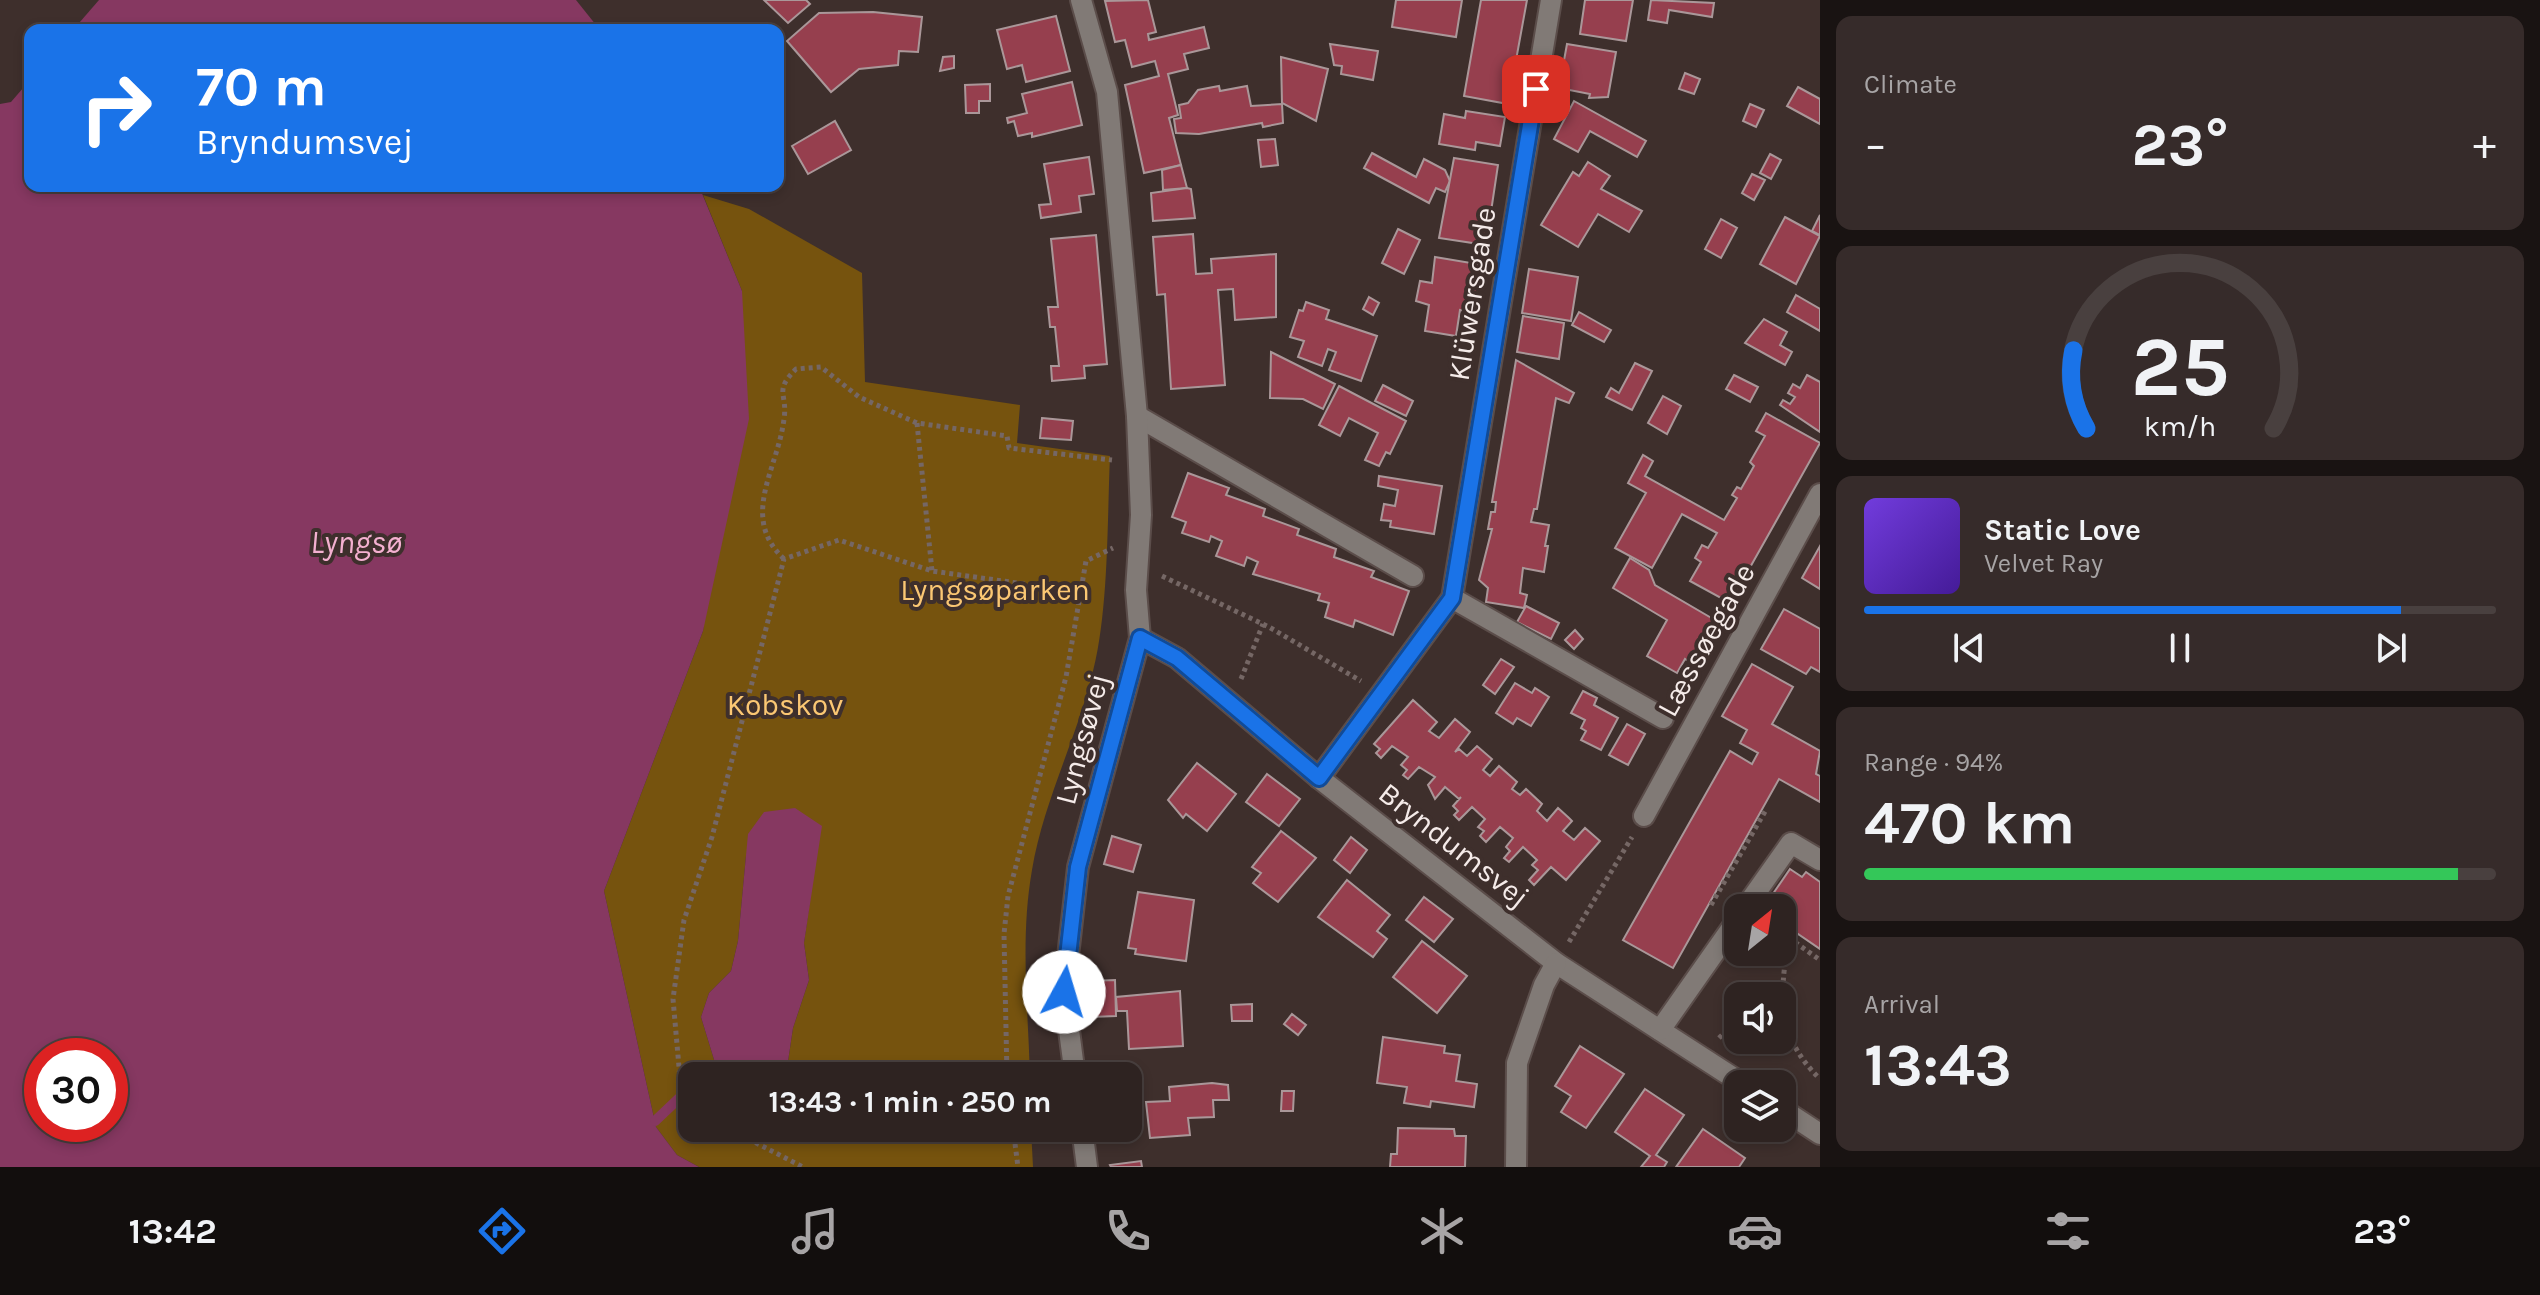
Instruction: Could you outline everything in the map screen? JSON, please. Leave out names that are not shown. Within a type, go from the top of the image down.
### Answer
[{"type":"street","name":"Lyngsøvej","points":[[1073,1062],[1064,992],[1078,867],[1140,638],[1136,590],[1140,463],[1137,416],[1107,92],[1081,0]]},
{"type":"street","name":"Klüwersgade","points":[[1319,778],[1452,598],[1551,0]]},
{"type":"street","points":[[1137,416],[1413,576]]},
{"type":"street","name":"Læssøegade","points":[[1644,816],[1820,494]]},
{"type":"street","points":[[1452,598],[1663,718]]},
{"type":"street","name":"Bryndumsvej","points":[[1140,638],[1177,658],[1319,778],[1556,963],[1724,1072]]},
{"type":"street","points":[[1755,894],[1791,843],[1820,860]]},
{"type":"street","points":[[1660,1030],[1724,939]]},
{"type":"street","points":[[1516,1167],[1517,1063],[1544,985],[1556,963]]},
{"type":"street","points":[[1796,1118],[1820,1134]]},
{"type":"street","points":[[1084,1142],[1087,1167]]},
{"type":"path","points":[[784,559],[770,546],[763,527],[763,498],[785,416],[781,396],[783,381],[796,369],[821,367],[859,397],[917,423],[1007,436],[1009,448],[1140,463]]},
{"type":"path","points":[[917,423],[932,571]]},
{"type":"path","points":[[784,559],[839,540],[932,571],[1081,592]]},
{"type":"path","points":[[1007,1062],[1004,934],[1008,896],[1066,677],[1086,561],[1110,548],[1138,550]]},
{"type":"path","points":[[678,1062],[673,999],[684,920],[712,837],[784,559]]},
{"type":"path","points":[[1166,578],[1263,624],[1383,692]]},
{"type":"path","points":[[1232,704],[1263,624]]},
{"type":"path","points":[[1556,963],[1644,816]]},
{"type":"path","points":[[1796,943],[1820,960]]},
{"type":"path","points":[[1796,1052],[1820,1079]]},
{"type":"path","points":[[754,1142],[803,1167]]},
{"type":"path","points":[[1015,1142],[1018,1167]]},
{"type":"green space","points":[[703,195],[749,209],[862,273],[865,382],[1020,405],[1017,443],[1110,456],[1106,569],[1101,627],[1091,679],[1043,821],[1032,870],[1026,921],[1029,1062],[788,1062],[793,1028],[809,980],[804,943],[816,857],[746,856],[738,941],[731,971],[709,993],[701,1017],[715,1062],[678,1062],[678,1142],[1032,1142],[1033,1167],[699,1167],[677,1155],[656,1127],[604,891],[703,631],[742,291]]},
{"type":"water","points":[[99,0],[576,0],[595,24],[78,24]]},
{"type":"water","name":"Lyngsø","points":[[24,87],[24,192],[701,192],[742,291],[749,419],[703,631],[604,891],[656,1127],[677,1155],[699,1167],[0,1167],[0,104],[11,102]]},
{"type":"water","points":[[795,808],[822,826],[804,943],[809,980],[793,1028],[788,1062],[715,1062],[701,1017],[709,993],[731,971],[738,941],[748,834],[764,812]]},
{"type":"building","points":[[764,0],[806,0],[810,4],[788,23]]},
{"type":"building","points":[[1148,0],[1156,32],[1148,34],[1149,40],[1204,27],[1209,48],[1184,54],[1188,69],[1168,74],[1178,115],[1169,118],[1181,165],[1144,173],[1125,85],[1159,76],[1155,61],[1132,67],[1125,40],[1115,42],[1105,1]]},
{"type":"building","points":[[1396,0],[1462,0],[1456,37],[1392,27]]},
{"type":"building","points":[[1481,0],[1527,0],[1508,104],[1464,96]]},
{"type":"building","points":[[1585,0],[1633,0],[1626,41],[1580,34]]},
{"type":"building","points":[[1651,0],[1714,3],[1712,17],[1669,10],[1667,23],[1648,20]]},
{"type":"building","points":[[873,12],[922,17],[918,52],[899,51],[898,65],[859,69],[831,92],[787,41],[819,13]]},
{"type":"building","points":[[1056,16],[1070,71],[1026,82],[1022,65],[1007,69],[997,30]]},
{"type":"building","points":[[1330,44],[1378,51],[1373,80],[1341,74],[1342,66],[1334,65]]},
{"type":"building","points":[[1567,44],[1616,52],[1608,97],[1589,98],[1590,94],[1559,88]]},
{"type":"building","points":[[954,56],[954,68],[940,71],[943,57]]},
{"type":"building","points":[[1281,57],[1328,69],[1316,121],[1282,103]]},
{"type":"building","points":[[1685,73],[1700,79],[1694,94],[1679,89]]},
{"type":"building","points":[[1072,82],[1082,125],[1032,137],[1032,133],[1018,136],[1014,121],[1008,123],[1007,118],[1027,113],[1022,94]]},
{"type":"building","points":[[990,84],[990,101],[979,101],[979,113],[966,113],[965,85]]},
{"type":"building","points":[[1219,86],[1220,91],[1247,86],[1251,106],[1282,104],[1283,123],[1263,127],[1262,123],[1199,134],[1176,133],[1174,119],[1181,118],[1179,105],[1188,103],[1198,90]]},
{"type":"building","points":[[1798,87],[1820,99],[1820,124],[1787,106]]},
{"type":"building","points":[[1574,101],[1646,141],[1637,157],[1590,131],[1578,152],[1554,139]]},
{"type":"building","points":[[1750,104],[1764,110],[1756,127],[1743,121]]},
{"type":"building","points":[[1466,111],[1505,117],[1500,146],[1476,142],[1475,150],[1439,144],[1444,114],[1465,118]]},
{"type":"building","points":[[835,121],[851,150],[808,174],[792,146]]},
{"type":"building","points":[[1275,139],[1278,165],[1261,167],[1258,140]]},
{"type":"building","points":[[1372,153],[1416,177],[1424,159],[1445,170],[1450,181],[1445,192],[1436,188],[1429,203],[1364,168]]},
{"type":"building","points":[[1770,154],[1781,160],[1771,179],[1760,173]]},
{"type":"building","points":[[1089,157],[1094,194],[1079,196],[1081,212],[1041,218],[1039,205],[1051,204],[1044,164]]},
{"type":"building","points":[[1454,158],[1498,165],[1486,245],[1439,238]]},
{"type":"building","points":[[1588,162],[1610,176],[1601,189],[1642,211],[1629,232],[1598,214],[1578,247],[1541,225],[1573,172],[1579,176]]},
{"type":"building","points":[[1181,165],[1187,188],[1163,190],[1162,170]]},
{"type":"building","points":[[1752,174],[1765,180],[1754,200],[1742,193]]},
{"type":"building","points":[[1191,189],[1195,218],[1153,221],[1151,193]]},
{"type":"building","points":[[1820,215],[1820,235],[1812,231]]},
{"type":"building","points":[[1785,217],[1820,236],[1796,284],[1760,264]]},
{"type":"building","points":[[1721,219],[1737,228],[1721,258],[1705,249]]},
{"type":"building","points":[[1398,229],[1420,240],[1404,274],[1382,263]]},
{"type":"building","points":[[1193,234],[1196,274],[1212,273],[1211,259],[1276,254],[1276,317],[1235,320],[1233,289],[1218,290],[1225,385],[1171,389],[1165,294],[1157,295],[1153,237]]},
{"type":"building","points":[[1096,235],[1107,364],[1084,366],[1085,378],[1052,381],[1051,366],[1059,366],[1055,327],[1050,327],[1048,307],[1058,307],[1051,239]]},
{"type":"building","points":[[1435,257],[1483,265],[1475,313],[1460,310],[1456,336],[1425,331],[1429,305],[1416,301],[1420,281],[1432,283]]},
{"type":"building","points":[[1529,269],[1578,277],[1571,321],[1522,313]]},
{"type":"building","points":[[1796,295],[1820,309],[1820,331],[1787,312]]},
{"type":"building","points":[[1369,297],[1379,303],[1373,315],[1363,309]]},
{"type":"building","points":[[1306,302],[1329,310],[1326,319],[1377,336],[1361,381],[1329,370],[1336,352],[1328,349],[1322,366],[1298,357],[1304,341],[1290,337],[1299,310],[1303,311]]},
{"type":"building","points":[[1579,312],[1611,330],[1604,342],[1572,325]]},
{"type":"building","points":[[1523,316],[1564,323],[1559,359],[1517,352]]},
{"type":"building","points":[[1764,319],[1787,332],[1780,345],[1792,352],[1785,365],[1745,343]]},
{"type":"building","points":[[1271,352],[1335,384],[1323,409],[1303,399],[1270,398]]},
{"type":"building","points":[[1516,360],[1574,393],[1569,403],[1556,398],[1537,509],[1534,509],[1531,522],[1549,525],[1545,546],[1548,546],[1544,572],[1523,568],[1520,593],[1527,595],[1524,608],[1486,602],[1488,588],[1479,580],[1492,529],[1488,529],[1491,512],[1495,512],[1496,502],[1492,502]]},
{"type":"building","points":[[1635,363],[1652,371],[1632,410],[1606,397],[1611,388],[1619,393]]},
{"type":"building","points":[[1734,375],[1758,387],[1750,402],[1726,389]]},
{"type":"building","points":[[1807,375],[1820,382],[1820,432],[1780,405],[1783,400],[1790,404],[1795,397],[1788,393],[1793,384],[1800,388]]},
{"type":"building","points":[[1383,385],[1413,401],[1406,416],[1375,401]]},
{"type":"building","points":[[1339,386],[1406,421],[1390,454],[1386,452],[1379,466],[1365,460],[1378,433],[1349,418],[1340,436],[1319,425]]},
{"type":"building","points":[[1663,396],[1681,406],[1667,434],[1648,423]]},
{"type":"building","points":[[1766,413],[1820,443],[1730,603],[1690,581],[1701,562],[1695,558],[1702,545],[1708,548],[1717,533],[1682,514],[1652,568],[1615,548],[1646,493],[1628,483],[1643,455],[1653,461],[1645,476],[1724,520],[1737,498],[1732,495],[1737,487],[1741,489],[1754,466],[1750,462],[1765,436],[1756,431]]},
{"type":"building","points":[[1042,418],[1073,421],[1071,440],[1040,438]]},
{"type":"building","points":[[1188,473],[1229,488],[1226,495],[1265,509],[1263,516],[1299,529],[1297,535],[1336,549],[1334,557],[1374,571],[1371,577],[1409,591],[1393,635],[1355,620],[1353,627],[1325,617],[1329,603],[1318,600],[1320,594],[1253,574],[1258,562],[1247,557],[1244,566],[1216,556],[1222,541],[1211,536],[1209,542],[1182,533],[1186,522],[1172,517]]},
{"type":"building","points":[[1379,476],[1442,486],[1434,534],[1390,527],[1391,521],[1381,520],[1384,504],[1395,506],[1398,490],[1378,486]]},
{"type":"building","points":[[1820,546],[1820,589],[1802,578]]},
{"type":"building","points":[[1630,558],[1649,570],[1655,585],[1720,623],[1695,665],[1685,659],[1677,673],[1647,656],[1667,620],[1613,588]]},
{"type":"building","points":[[1526,606],[1559,623],[1551,639],[1517,622]]},
{"type":"building","points":[[1784,609],[1820,629],[1820,672],[1811,667],[1806,674],[1761,649]]},
{"type":"building","points":[[1575,630],[1583,639],[1574,649],[1565,640]]},
{"type":"building","points":[[1501,659],[1514,667],[1495,694],[1483,685]]},
{"type":"building","points":[[1752,664],[1793,687],[1772,724],[1820,751],[1816,774],[1820,776],[1820,802],[1779,779],[1673,968],[1623,940],[1730,751],[1752,764],[1758,753],[1740,743],[1747,730],[1722,716]]},
{"type":"building","points":[[1515,683],[1532,693],[1535,688],[1549,697],[1531,726],[1517,718],[1513,724],[1496,713]]},
{"type":"building","points":[[1583,691],[1597,698],[1594,705],[1618,718],[1601,750],[1581,740],[1586,731],[1581,728],[1585,720],[1571,713]]},
{"type":"building","points":[[1413,700],[1437,722],[1429,731],[1439,738],[1455,719],[1470,732],[1455,752],[1459,749],[1467,756],[1477,746],[1492,759],[1483,770],[1490,776],[1499,766],[1517,782],[1512,789],[1520,795],[1526,789],[1542,804],[1537,811],[1547,821],[1558,808],[1572,821],[1563,831],[1574,840],[1585,828],[1600,841],[1566,880],[1551,867],[1534,885],[1529,880],[1538,870],[1532,865],[1537,860],[1523,847],[1509,862],[1504,858],[1510,851],[1506,847],[1513,838],[1500,827],[1486,842],[1480,836],[1484,831],[1478,827],[1485,819],[1472,807],[1459,820],[1454,815],[1458,811],[1453,806],[1461,797],[1459,799],[1445,787],[1435,799],[1428,785],[1435,777],[1419,767],[1408,779],[1403,775],[1407,770],[1401,765],[1408,757],[1392,746],[1381,758],[1376,753],[1380,749],[1374,744]]},
{"type":"building","points":[[1627,724],[1645,734],[1628,765],[1609,755]]},
{"type":"building","points":[[1197,763],[1236,794],[1207,831],[1186,814],[1183,818],[1168,800]]},
{"type":"building","points":[[1267,774],[1300,799],[1279,826],[1246,802]]},
{"type":"building","points":[[1281,831],[1316,858],[1278,902],[1253,883],[1261,873],[1252,867]]},
{"type":"building","points":[[1112,836],[1141,845],[1133,872],[1104,864]]},
{"type":"building","points":[[1351,837],[1367,850],[1350,873],[1334,860]]},
{"type":"building","points":[[1790,869],[1802,877],[1806,872],[1820,882],[1820,949],[1796,933],[1796,894],[1773,894]]},
{"type":"building","points":[[1347,880],[1390,915],[1377,931],[1387,939],[1373,957],[1318,917]]},
{"type":"building","points":[[1138,892],[1194,900],[1186,961],[1135,954],[1136,949],[1128,948]]},
{"type":"building","points":[[1424,897],[1453,919],[1434,942],[1406,920]]},
{"type":"building","points":[[1422,941],[1467,976],[1437,1013],[1393,977]]},
{"type":"building","points":[[1115,980],[1116,1016],[1091,1017],[1089,981]]},
{"type":"building","points":[[1180,991],[1183,1046],[1129,1049],[1127,1011],[1117,1011],[1116,997]]},
{"type":"building","points":[[1252,1004],[1252,1021],[1232,1021],[1231,1005]]},
{"type":"building","points":[[1292,1014],[1306,1025],[1298,1035],[1284,1024]]},
{"type":"building","points":[[1383,1037],[1445,1046],[1444,1053],[1460,1055],[1456,1081],[1477,1084],[1474,1107],[1431,1101],[1430,1107],[1404,1103],[1407,1087],[1377,1083]]},
{"type":"building","points":[[1580,1046],[1624,1074],[1586,1128],[1561,1112],[1571,1096],[1555,1086]]},
{"type":"building","points":[[1212,1083],[1228,1085],[1229,1100],[1213,1100],[1214,1117],[1188,1118],[1190,1135],[1150,1138],[1146,1102],[1170,1101],[1169,1087]]},
{"type":"building","points":[[1645,1089],[1684,1115],[1656,1155],[1667,1162],[1664,1167],[1641,1167],[1650,1156],[1615,1132]]},
{"type":"building","points":[[1282,1091],[1294,1091],[1293,1111],[1281,1111]]},
{"type":"building","points":[[1398,1128],[1454,1129],[1455,1136],[1466,1136],[1465,1167],[1390,1167],[1391,1154],[1397,1154]]},
{"type":"building","points":[[1703,1129],[1745,1158],[1739,1167],[1676,1167]]},
{"type":"building","points":[[1141,1161],[1142,1167],[1110,1165]]},
{"type":"waterway","points":[[655,1121],[678,1099]]},
{"type":"route","points":[[1064,992],[1078,867],[1140,638],[1177,658],[1319,778],[1452,598],[1536,89]]},
{"type":"park label","name":"Lyngsøparken","points":[[995,590]]},
{"type":"park label","name":"Kobskov","points":[[785,705]]}]
